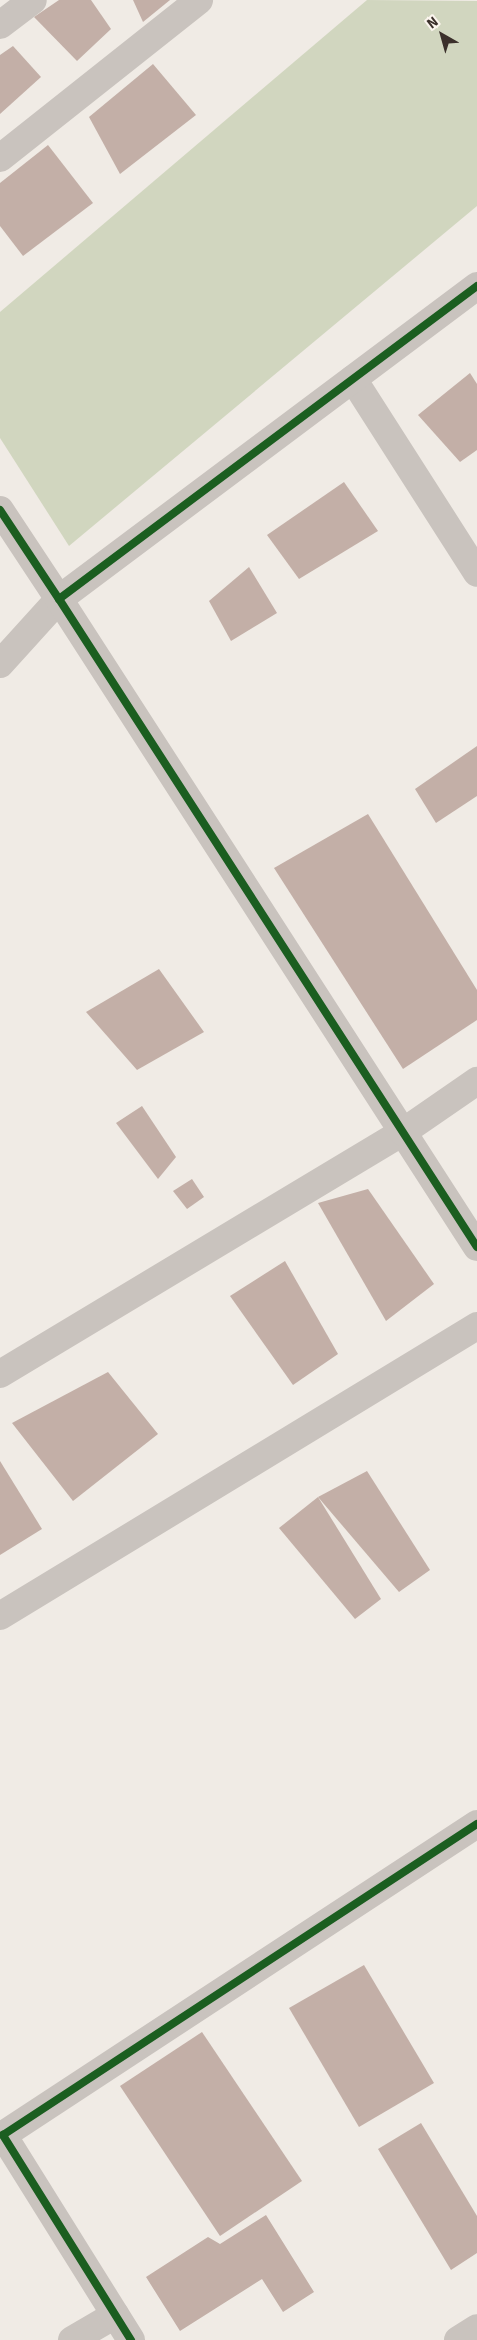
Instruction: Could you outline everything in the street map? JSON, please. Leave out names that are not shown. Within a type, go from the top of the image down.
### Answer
[{"type":"street","points":[[0,25],[33,0]]},
{"type":"street","points":[[0,158],[199,0]]},
{"type":"street","points":[[0,664],[59,598],[477,286]]},
{"type":"street","points":[[353,379],[477,573]]},
{"type":"street","points":[[0,510],[59,598],[477,1247]]},
{"type":"street","points":[[0,1374],[403,1132],[477,1082]]},
{"type":"street","points":[[0,1616],[477,1326]]},
{"type":"street","points":[[130,2340],[2,2132],[477,1824]]},
{"type":"street","points":[[72,2340],[115,2315]]},
{"type":"street","points":[[458,2340],[477,2328]]},
{"type":"green space","points":[[367,0],[477,1],[477,206],[69,546],[0,438],[0,312]]},
{"type":"building","points":[[59,0],[91,0],[111,29],[77,61],[34,17]]},
{"type":"building","points":[[133,0],[170,0],[143,22]]},
{"type":"building","points":[[13,46],[41,77],[0,114],[0,55]]},
{"type":"building","points":[[153,64],[196,115],[120,174],[89,117]]},
{"type":"building","points":[[48,145],[93,203],[23,256],[0,226],[0,183]]},
{"type":"building","points":[[470,373],[477,384],[477,450],[460,462],[418,415]]},
{"type":"building","points":[[344,482],[378,531],[299,579],[267,535]]},
{"type":"building","points":[[249,567],[277,613],[231,641],[209,601]]},
{"type":"building","points":[[477,746],[477,796],[436,823],[415,789]]},
{"type":"building","points":[[368,814],[477,990],[477,1020],[403,1069],[274,868]]},
{"type":"building","points":[[159,969],[204,1032],[137,1070],[86,1012]]},
{"type":"building","points":[[142,1106],[176,1157],[158,1179],[116,1123]]},
{"type":"building","points":[[192,1179],[204,1197],[187,1209],[173,1191]]},
{"type":"building","points":[[368,1189],[434,1284],[386,1321],[318,1203]]},
{"type":"building","points":[[285,1261],[338,1354],[293,1385],[230,1296]]},
{"type":"building","points":[[108,1372],[158,1434],[73,1501],[12,1423]]},
{"type":"building","points":[[0,1461],[42,1529],[0,1555]]},
{"type":"building","points":[[367,1471],[430,1570],[399,1592],[318,1497]]},
{"type":"building","points":[[318,1497],[381,1599],[355,1619],[279,1528]]},
{"type":"building","points":[[364,1965],[434,2083],[359,2127],[289,2008]]},
{"type":"building","points":[[202,2032],[302,2181],[220,2236],[120,2086]]},
{"type":"building","points":[[421,2123],[477,2216],[477,2253],[451,2270],[378,2149]]},
{"type":"building","points":[[266,2215],[314,2292],[283,2312],[262,2279],[180,2331],[146,2277],[208,2237],[220,2244]]},
{"type":"cycle path","points":[[0,510],[59,599],[477,286]]},
{"type":"cycle path","points":[[59,599],[477,1247]]},
{"type":"cycle path","points":[[131,2340],[3,2135],[477,1824]]}]
